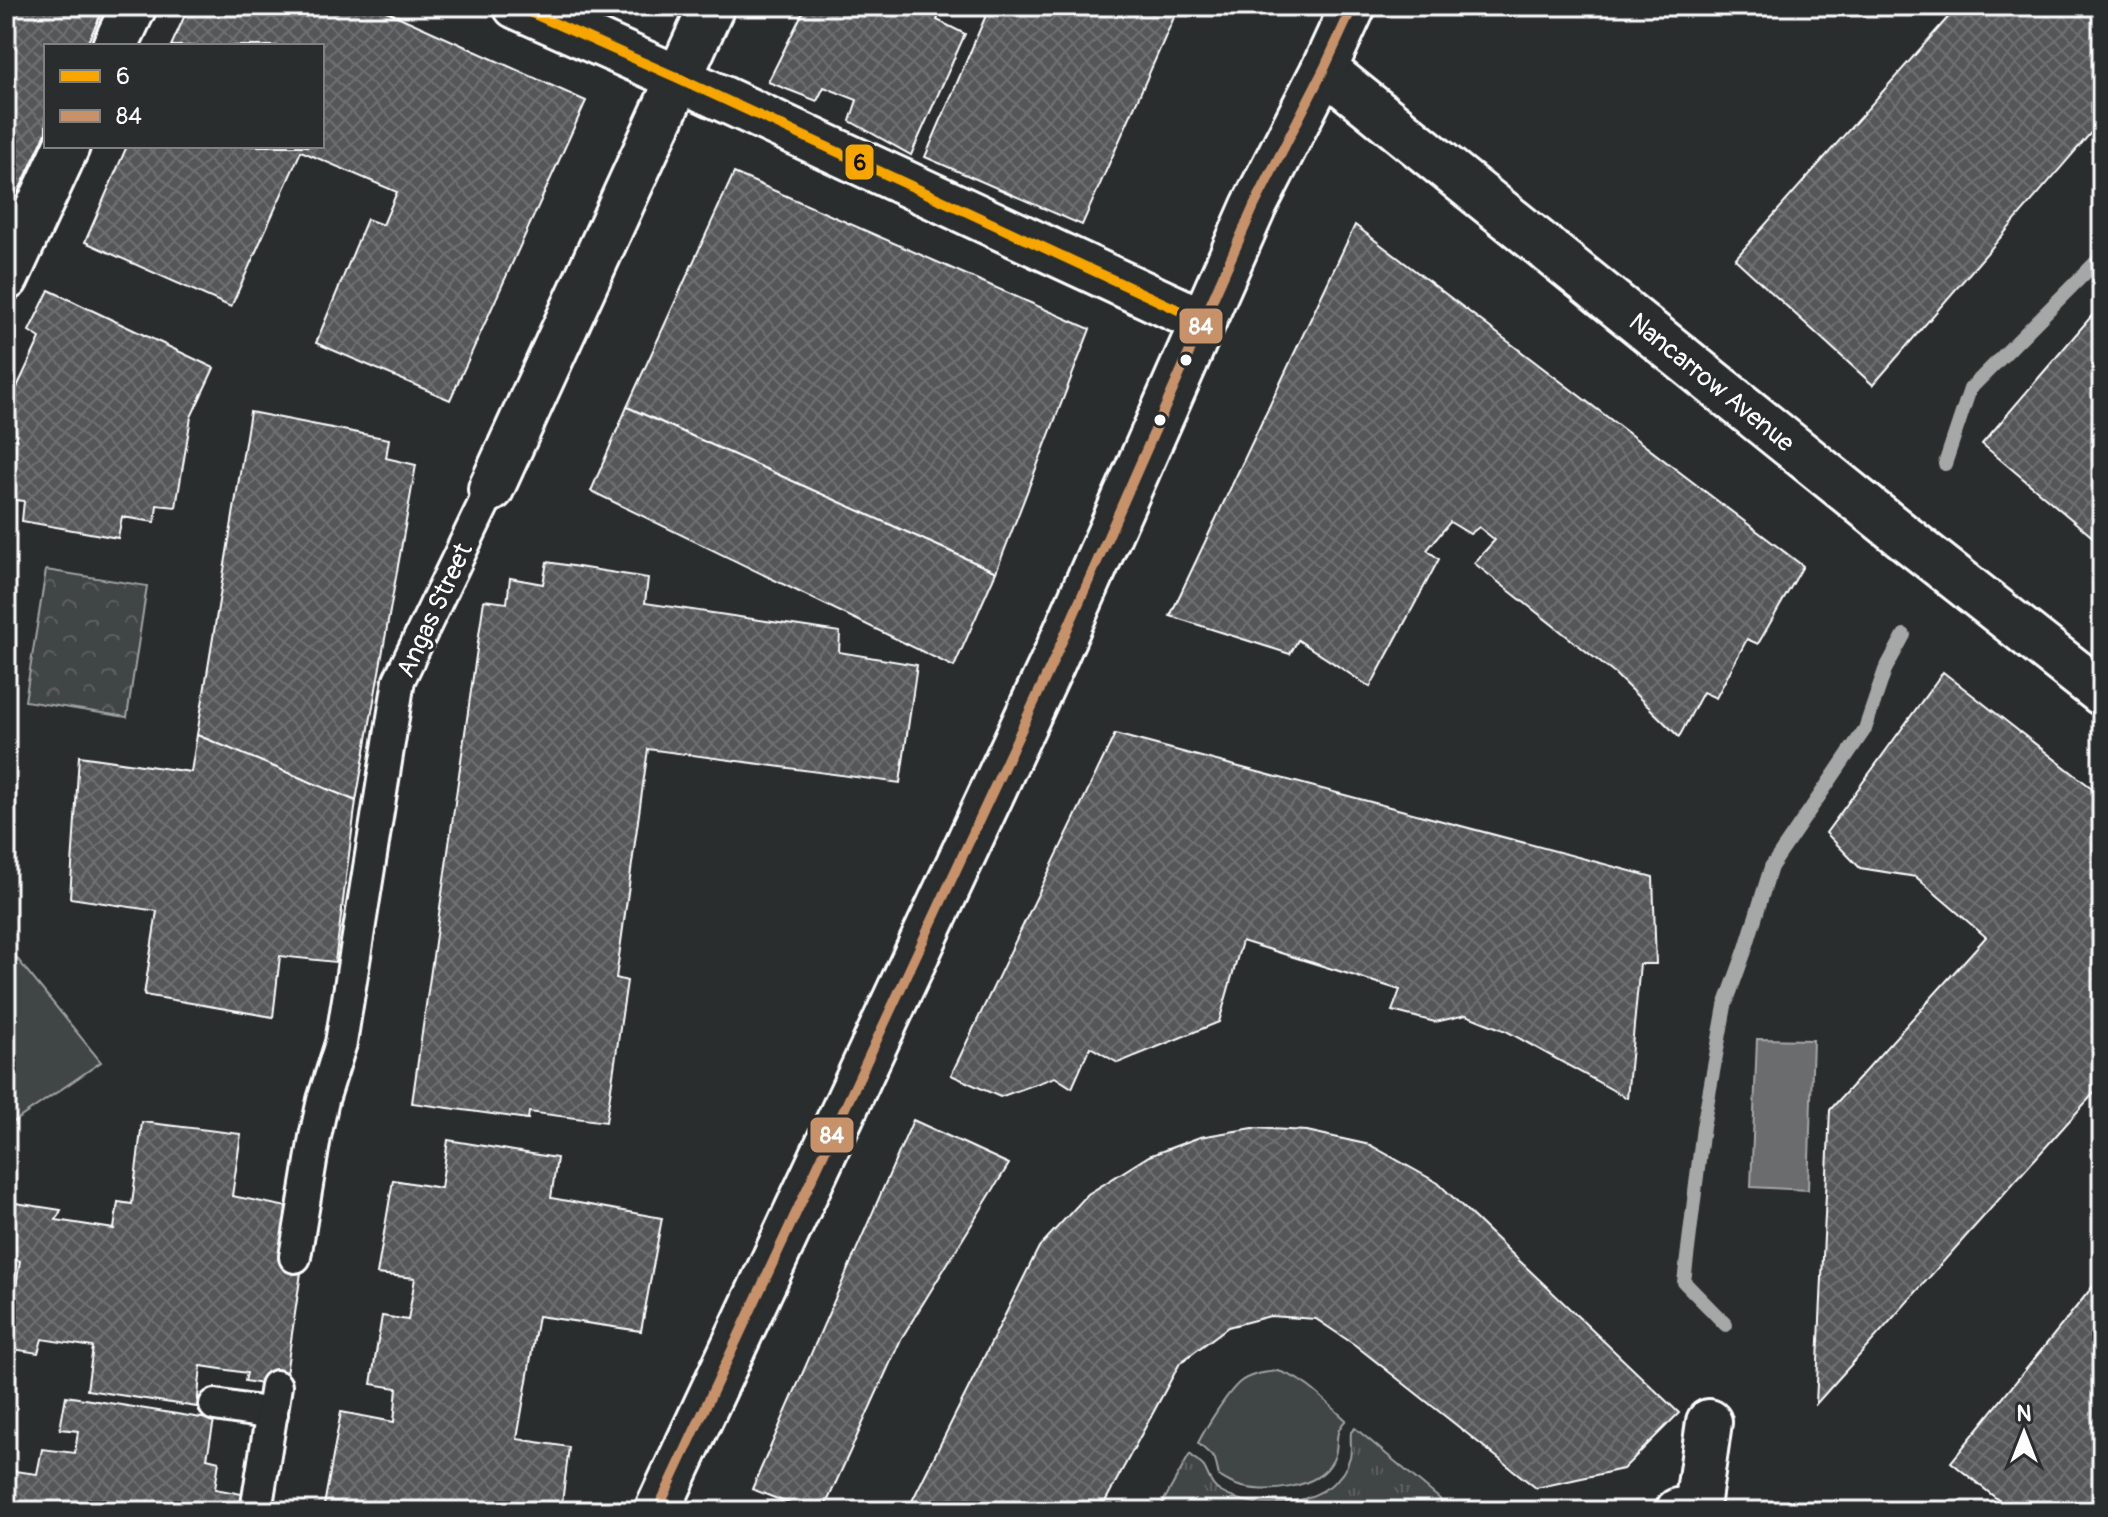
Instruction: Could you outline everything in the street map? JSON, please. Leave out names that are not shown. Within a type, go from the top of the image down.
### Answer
[{"type":"street","points":[[116,44],[134,6]]},
{"type":"street","points":[[516,6],[1202,321]]},
{"type":"street","name":"Angas Street","points":[[491,489],[712,6]]},
{"type":"street","points":[[657,1511],[1051,666],[1254,206],[1353,6]]},
{"type":"street","name":"Nancarrow Avenue","points":[[1324,69],[2102,693]]},
{"type":"street","points":[[6,278],[66,148]]},
{"type":"street","points":[[1693,1510],[1709,1422]]},
{"type":"lane","name":"Angas Street","points":[[295,1257],[315,1137],[341,1043],[399,680],[491,489]]},
{"type":"lane","points":[[215,1405],[274,1400],[256,1511]]},
{"type":"green space","points":[[46,570],[147,586],[127,717],[25,701]]},
{"type":"green space","points":[[6,945],[101,1062],[6,1127]]},
{"type":"green space","points":[[1278,1371],[1306,1385],[1346,1420],[1337,1435],[1335,1455],[1326,1470],[1304,1483],[1275,1489],[1234,1484],[1219,1476],[1215,1459],[1198,1443],[1223,1402],[1240,1382],[1253,1375]]},
{"type":"green space","points":[[1355,1428],[1440,1499],[1441,1511],[1158,1511],[1190,1454],[1204,1467],[1215,1487],[1237,1499],[1275,1504],[1313,1495],[1330,1486],[1342,1473],[1350,1457],[1351,1432]]},
{"type":"shaded area","points":[[1757,1039],[1813,1040],[1808,1190],[1751,1187]]},
{"type":"building","points":[[6,6],[105,6],[87,44],[44,44],[44,137],[6,218]]},
{"type":"building","points":[[189,6],[375,6],[586,101],[450,400],[316,343],[367,219],[383,225],[397,192],[301,151],[231,307],[85,242],[126,148],[324,148],[324,44],[172,44]]},
{"type":"building","points":[[806,6],[943,6],[937,20],[965,34],[911,155],[850,121],[857,100],[824,87],[817,101],[768,82]]},
{"type":"building","points":[[990,6],[1179,6],[1082,225],[925,157]]},
{"type":"building","points":[[1958,6],[2102,6],[2102,120],[1873,385],[1735,259]]},
{"type":"building","points":[[734,173],[1090,329],[996,572],[627,407]]},
{"type":"building","points":[[1355,225],[1803,566],[1758,644],[1747,639],[1716,698],[1703,692],[1679,737],[1615,674],[1474,563],[1495,540],[1479,527],[1470,534],[1450,522],[1427,550],[1439,559],[1370,687],[1298,640],[1290,654],[1170,616]]},
{"type":"building","points":[[49,290],[214,368],[191,417],[176,507],[157,505],[155,522],[122,517],[118,538],[22,521],[24,501],[6,499],[6,431],[10,402],[40,338],[29,331]]},
{"type":"building","points":[[2102,306],[2102,545],[1982,444]]},
{"type":"building","points":[[627,407],[996,572],[954,667],[591,491]]},
{"type":"building","points":[[250,412],[389,439],[386,458],[416,465],[356,801],[197,735]]},
{"type":"building","points":[[547,562],[648,578],[645,603],[840,632],[839,652],[917,665],[900,783],[648,749],[616,978],[627,981],[606,1122],[529,1112],[528,1119],[412,1103],[484,600],[507,603],[510,578],[543,584]]},
{"type":"building","points":[[1943,672],[2102,796],[2102,1084],[1816,1404],[1830,1110],[1986,937],[1916,877],[1860,868],[1826,833]]},
{"type":"building","points":[[1115,734],[1653,877],[1656,964],[1640,964],[1627,1098],[1506,1031],[1466,1015],[1435,1022],[1392,1011],[1400,990],[1242,941],[1219,1022],[1118,1063],[1090,1047],[1072,1088],[1055,1077],[1000,1097],[951,1075]]},
{"type":"building","points":[[197,735],[356,801],[335,962],[280,956],[273,1017],[144,995],[157,911],[70,898],[79,756],[191,772]]},
{"type":"building","points":[[913,1120],[1009,1164],[901,1339],[823,1511],[808,1511],[752,1489]]},
{"type":"building","points":[[142,1122],[241,1134],[232,1196],[292,1208],[303,1259],[284,1388],[245,1381],[247,1373],[201,1366],[197,1407],[87,1390],[93,1347],[42,1339],[38,1353],[6,1348],[20,1261],[6,1257],[15,1203],[61,1210],[56,1220],[114,1229],[118,1202],[132,1204]]},
{"type":"building","points":[[1253,1128],[1307,1131],[1370,1145],[1438,1183],[1679,1413],[1623,1469],[1536,1488],[1355,1345],[1316,1319],[1270,1316],[1228,1327],[1180,1363],[1100,1511],[907,1511],[1039,1247],[1088,1194],[1149,1156],[1200,1137]]},
{"type":"building","points":[[448,1140],[557,1158],[551,1198],[662,1218],[641,1331],[538,1316],[517,1439],[569,1447],[561,1511],[323,1511],[341,1412],[394,1422],[397,1388],[371,1384],[382,1316],[408,1320],[415,1278],[377,1274],[393,1180],[441,1188]]},
{"type":"building","points":[[2098,1280],[2102,1283],[2102,1492],[2086,1511],[2012,1511],[1951,1462]]},
{"type":"building","points":[[66,1396],[214,1420],[207,1458],[219,1461],[215,1489],[247,1495],[245,1511],[6,1511],[6,1470],[37,1474],[42,1449],[75,1453],[78,1431],[60,1429]]},
{"type":"waterway","points":[[1945,464],[1970,389],[2102,256]]},
{"type":"waterway","points":[[1726,1325],[1684,1282],[1703,1127],[1725,1006],[1771,867],[1865,729],[1885,670],[1904,635]]},
{"type":"transit line","name":"6","points":[[516,6],[1202,321]]},
{"type":"transit line","name":"84","points":[[657,1511],[1051,666],[1254,206],[1353,6]]}]
